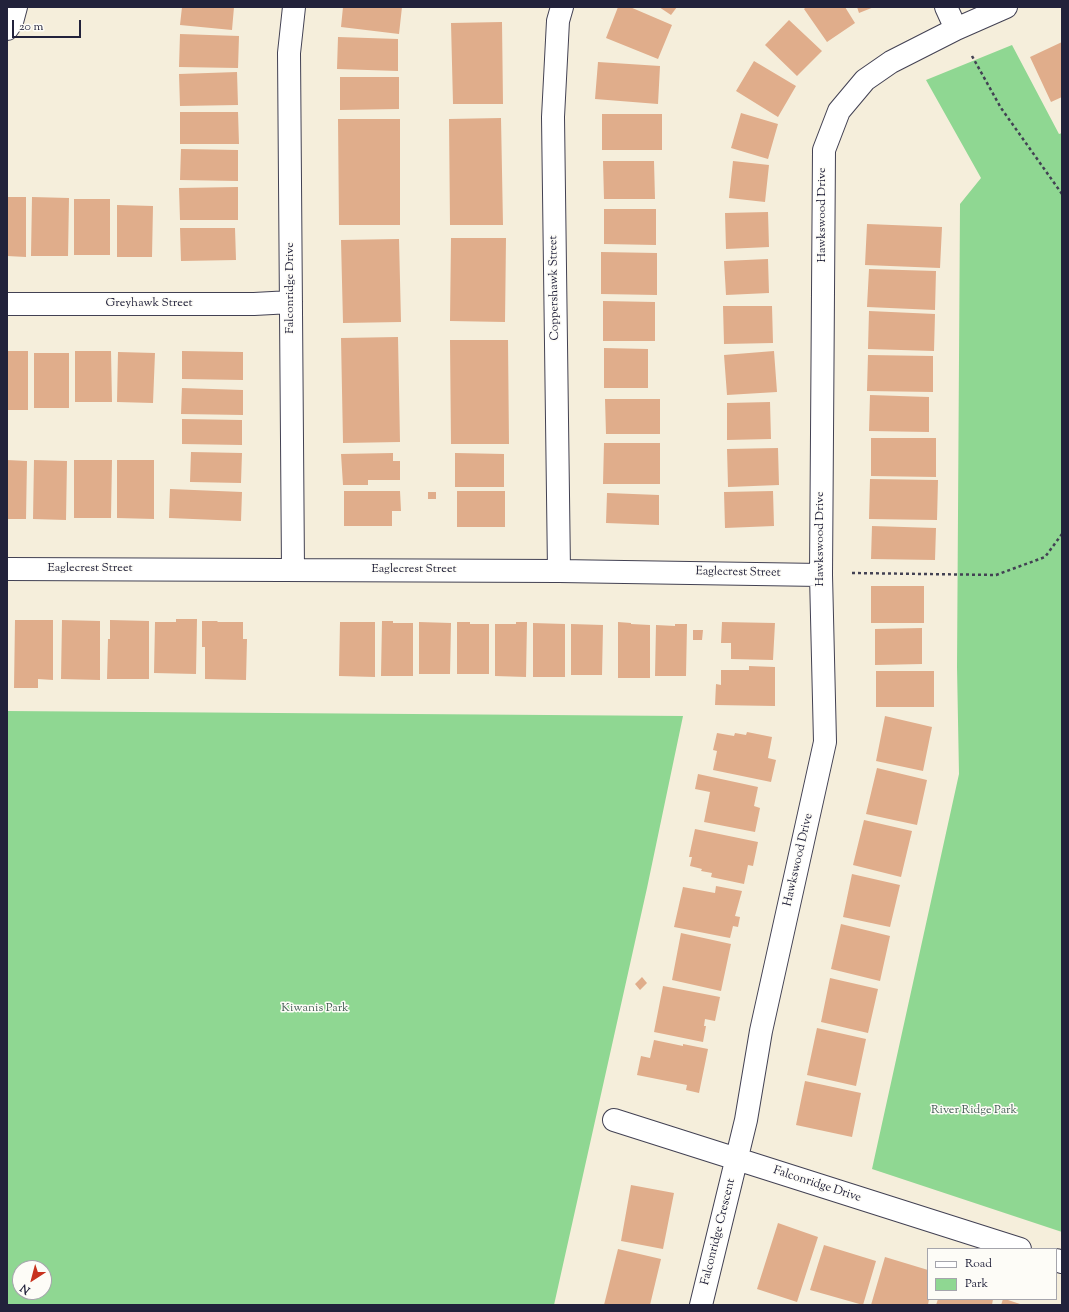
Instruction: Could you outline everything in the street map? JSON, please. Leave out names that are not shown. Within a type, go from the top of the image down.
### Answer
[{"type":"street","points":[[7,29],[12,22],[16,7]]},
{"type":"street","name":"Falconridge Drive","points":[[293,570],[289,53],[294,7]]},
{"type":"street","name":"Coppershawk Street","points":[[559,571],[553,117],[558,21],[562,7]]},
{"type":"street","points":[[946,7],[956,29]]},
{"type":"street","name":"Hawkswood Drive","points":[[737,1159],[746,1120],[761,1031],[825,742],[821,575],[824,150],[839,111],[865,80],[891,62],[956,29],[1006,7]]},
{"type":"street","name":"Greyhawk Street","points":[[7,304],[254,304],[291,302]]},
{"type":"street","name":"Eaglecrest Street","points":[[7,569],[559,571],[821,575]]},
{"type":"street","name":"Falconridge Drive","points":[[614,1120],[1017,1248]]},
{"type":"street","name":"Falconridge Crescent","points":[[701,1305],[726,1198],[737,1159]]},
{"type":"path","points":[[972,56],[1001,108],[1062,194]]},
{"type":"path","points":[[852,573],[996,575],[1045,557],[1062,534]]},
{"type":"green space","name":"River Ridge Park","points":[[1012,45],[1059,134],[1062,133],[1062,1232],[872,1169],[959,774],[957,667],[960,204],[981,178],[926,80]]},
{"type":"green space","name":"Kiwanis Park","points":[[7,711],[683,716],[647,888],[554,1305],[7,1305]]},
{"type":"building","points":[[182,7],[234,7],[232,30],[180,25]]},
{"type":"building","points":[[343,7],[402,7],[399,34],[341,27]]},
{"type":"building","points":[[618,7],[630,7],[672,25],[658,59],[606,38]]},
{"type":"building","points":[[659,7],[677,7],[671,15]]},
{"type":"building","points":[[806,7],[845,7],[855,23],[827,42],[804,9]]},
{"type":"building","points":[[857,7],[874,7],[859,13]]},
{"type":"building","points":[[789,20],[822,51],[797,76],[765,45]]},
{"type":"building","points":[[502,22],[503,104],[453,104],[451,23]]},
{"type":"building","points":[[180,34],[239,36],[238,68],[179,67]]},
{"type":"building","points":[[338,37],[398,39],[398,71],[337,69]]},
{"type":"building","points":[[1062,42],[1062,97],[1051,102],[1030,57]]},
{"type":"building","points":[[754,61],[796,86],[778,117],[736,91]]},
{"type":"building","points":[[598,62],[660,66],[658,104],[595,99]]},
{"type":"building","points":[[237,72],[238,105],[180,106],[179,74]]},
{"type":"building","points":[[340,77],[399,77],[399,109],[340,110]]},
{"type":"building","points":[[180,112],[238,112],[239,144],[180,144]]},
{"type":"building","points":[[741,113],[778,124],[768,159],[731,148]]},
{"type":"building","points":[[602,114],[662,114],[662,150],[602,150]]},
{"type":"building","points":[[501,118],[503,225],[450,225],[449,119]]},
{"type":"building","points":[[338,119],[400,119],[400,225],[339,225]]},
{"type":"building","points":[[181,149],[238,150],[238,181],[180,180]]},
{"type":"building","points":[[603,161],[654,161],[655,199],[604,199]]},
{"type":"building","points":[[733,161],[769,165],[765,202],[729,198]]},
{"type":"building","points":[[238,187],[238,220],[180,220],[179,188]]},
{"type":"building","points":[[7,197],[26,197],[26,257],[7,256]]},
{"type":"building","points":[[32,197],[69,198],[68,256],[31,256]]},
{"type":"building","points":[[74,199],[110,199],[110,255],[74,255]]},
{"type":"building","points":[[117,205],[153,206],[152,257],[117,257]]},
{"type":"building","points":[[604,209],[656,209],[656,245],[604,244]]},
{"type":"building","points":[[768,212],[769,247],[726,249],[725,213]]},
{"type":"building","points":[[867,224],[942,227],[940,268],[865,265]]},
{"type":"building","points":[[180,228],[235,228],[236,260],[181,261]]},
{"type":"building","points":[[451,238],[506,238],[505,322],[450,321]]},
{"type":"building","points":[[399,239],[401,322],[343,323],[341,240]]},
{"type":"building","points":[[601,252],[657,253],[657,295],[601,294]]},
{"type":"building","points":[[768,259],[769,293],[726,295],[724,261]]},
{"type":"building","points":[[869,269],[936,271],[935,310],[867,307]]},
{"type":"building","points":[[603,301],[655,302],[655,341],[603,341]]},
{"type":"building","points":[[723,306],[772,306],[773,343],[724,344]]},
{"type":"building","points":[[869,311],[935,314],[934,351],[868,349]]},
{"type":"building","points":[[398,337],[400,442],[343,443],[341,338]]},
{"type":"building","points":[[450,340],[508,340],[509,444],[451,444]]},
{"type":"building","points":[[604,348],[648,349],[648,388],[604,388]]},
{"type":"building","points":[[7,351],[28,351],[28,410],[7,410]]},
{"type":"building","points":[[75,351],[111,351],[112,402],[75,402]]},
{"type":"building","points":[[182,351],[243,352],[243,380],[182,379]]},
{"type":"building","points":[[774,351],[777,392],[727,395],[724,355]]},
{"type":"building","points":[[118,352],[155,353],[153,403],[117,402]]},
{"type":"building","points":[[34,353],[69,353],[69,408],[34,408]]},
{"type":"building","points":[[868,355],[933,356],[933,392],[867,391]]},
{"type":"building","points":[[182,388],[243,390],[243,415],[181,414]]},
{"type":"building","points":[[870,395],[929,397],[929,432],[869,431]]},
{"type":"building","points":[[605,399],[660,399],[660,434],[606,434]]},
{"type":"building","points":[[770,402],[771,439],[727,440],[727,403]]},
{"type":"building","points":[[182,419],[242,420],[242,445],[182,444]]},
{"type":"building","points":[[871,438],[936,438],[936,477],[871,476]]},
{"type":"building","points":[[604,443],[660,443],[660,484],[603,484]]},
{"type":"building","points":[[778,448],[779,485],[728,487],[727,449]]},
{"type":"building","points":[[191,452],[242,453],[241,483],[190,482]]},
{"type":"building","points":[[393,453],[393,461],[400,461],[400,480],[368,480],[368,485],[343,485],[341,454]]},
{"type":"building","points":[[455,453],[504,454],[504,487],[455,487]]},
{"type":"building","points":[[7,460],[27,461],[26,519],[7,519]]},
{"type":"building","points":[[34,460],[67,461],[66,520],[33,519]]},
{"type":"building","points":[[74,460],[112,460],[111,518],[74,518]]},
{"type":"building","points":[[117,460],[154,460],[154,519],[117,518]]},
{"type":"building","points":[[870,479],[938,480],[937,520],[869,519]]},
{"type":"building","points":[[170,489],[242,492],[241,521],[169,518]]},
{"type":"building","points":[[344,491],[400,491],[401,511],[392,511],[392,526],[344,526]]},
{"type":"building","points":[[457,491],[505,491],[505,527],[457,527]]},
{"type":"building","points":[[773,491],[774,526],[725,528],[724,492]]},
{"type":"building","points":[[428,492],[436,492],[436,499],[428,499]]},
{"type":"building","points":[[607,493],[659,495],[659,525],[606,523]]},
{"type":"building","points":[[872,526],[936,528],[935,560],[871,559]]},
{"type":"building","points":[[871,586],[924,586],[924,623],[871,623]]},
{"type":"building","points":[[176,619],[197,619],[196,674],[154,673],[155,622],[176,622]]},
{"type":"building","points":[[15,620],[53,620],[53,680],[38,679],[38,688],[14,688]]},
{"type":"building","points":[[62,620],[100,621],[100,680],[61,679]]},
{"type":"building","points":[[110,620],[149,621],[149,679],[107,679]]},
{"type":"building","points":[[202,621],[243,622],[243,639],[247,639],[246,680],[205,679],[205,647],[202,647]]},
{"type":"building","points":[[382,621],[393,621],[393,623],[413,623],[413,676],[381,676]]},
{"type":"building","points":[[340,622],[375,622],[375,677],[339,676]]},
{"type":"building","points":[[419,622],[451,623],[450,674],[419,674]]},
{"type":"building","points":[[457,622],[489,624],[489,674],[457,674]]},
{"type":"building","points":[[516,622],[527,622],[526,677],[495,676],[495,624],[516,624]]},
{"type":"building","points":[[618,622],[650,625],[650,678],[618,678]]},
{"type":"building","points":[[722,622],[775,623],[773,660],[731,659],[731,643],[721,643]]},
{"type":"building","points":[[533,623],[565,624],[565,677],[533,677]]},
{"type":"building","points":[[571,624],[603,625],[602,675],[571,675]]},
{"type":"building","points":[[675,624],[687,624],[686,676],[655,676],[656,625],[675,626]]},
{"type":"building","points":[[922,628],[922,664],[875,665],[875,629]]},
{"type":"building","points":[[693,630],[703,630],[702,640],[693,640]]},
{"type":"building","points":[[749,666],[775,667],[775,706],[715,705],[716,684],[721,685],[721,670],[749,670]]},
{"type":"building","points":[[876,671],[934,671],[934,707],[876,707]]},
{"type":"building","points":[[885,716],[932,727],[923,771],[876,761]]},
{"type":"building","points":[[747,732],[772,737],[768,758],[776,760],[771,782],[713,770],[717,751],[713,750],[717,733],[734,736],[735,733],[746,735]]},
{"type":"building","points":[[877,768],[927,780],[917,825],[866,814]]},
{"type":"building","points":[[698,774],[758,787],[754,806],[760,808],[755,832],[704,822],[710,792],[695,789]]},
{"type":"building","points":[[864,820],[912,831],[901,877],[853,865]]},
{"type":"building","points":[[695,829],[758,842],[753,866],[748,865],[744,884],[711,877],[712,873],[701,871],[702,869],[690,866],[692,857],[689,857]]},
{"type":"building","points":[[852,874],[900,885],[890,927],[843,917]]},
{"type":"building","points":[[716,886],[742,891],[735,916],[740,917],[738,927],[733,926],[730,938],[674,927],[683,887],[715,893]]},
{"type":"building","points":[[841,924],[890,936],[880,981],[831,969]]},
{"type":"building","points":[[681,933],[731,944],[721,991],[672,980]]},
{"type":"building","points":[[642,977],[647,983],[640,990],[635,984]]},
{"type":"building","points":[[830,978],[878,989],[868,1033],[821,1022]]},
{"type":"building","points":[[663,986],[720,997],[715,1021],[705,1019],[704,1026],[706,1026],[703,1042],[654,1032]]},
{"type":"building","points":[[817,1028],[866,1039],[856,1086],[807,1075]]},
{"type":"building","points":[[654,1040],[708,1049],[699,1093],[686,1090],[687,1085],[637,1075],[641,1056],[650,1058]]},
{"type":"building","points":[[805,1081],[861,1093],[852,1137],[796,1125]]},
{"type":"building","points":[[631,1185],[674,1193],[663,1249],[621,1241]]},
{"type":"building","points":[[778,1223],[818,1237],[797,1302],[757,1289]]},
{"type":"building","points":[[824,1245],[876,1261],[863,1305],[810,1290]]},
{"type":"building","points":[[618,1249],[661,1259],[650,1305],[604,1305]]},
{"type":"building","points":[[885,1257],[927,1270],[928,1305],[871,1305]]},
{"type":"building","points":[[938,1300],[993,1300],[992,1305],[936,1305]]},
{"type":"building","points":[[1003,1300],[1008,1300],[1023,1305],[1001,1305]]}]
